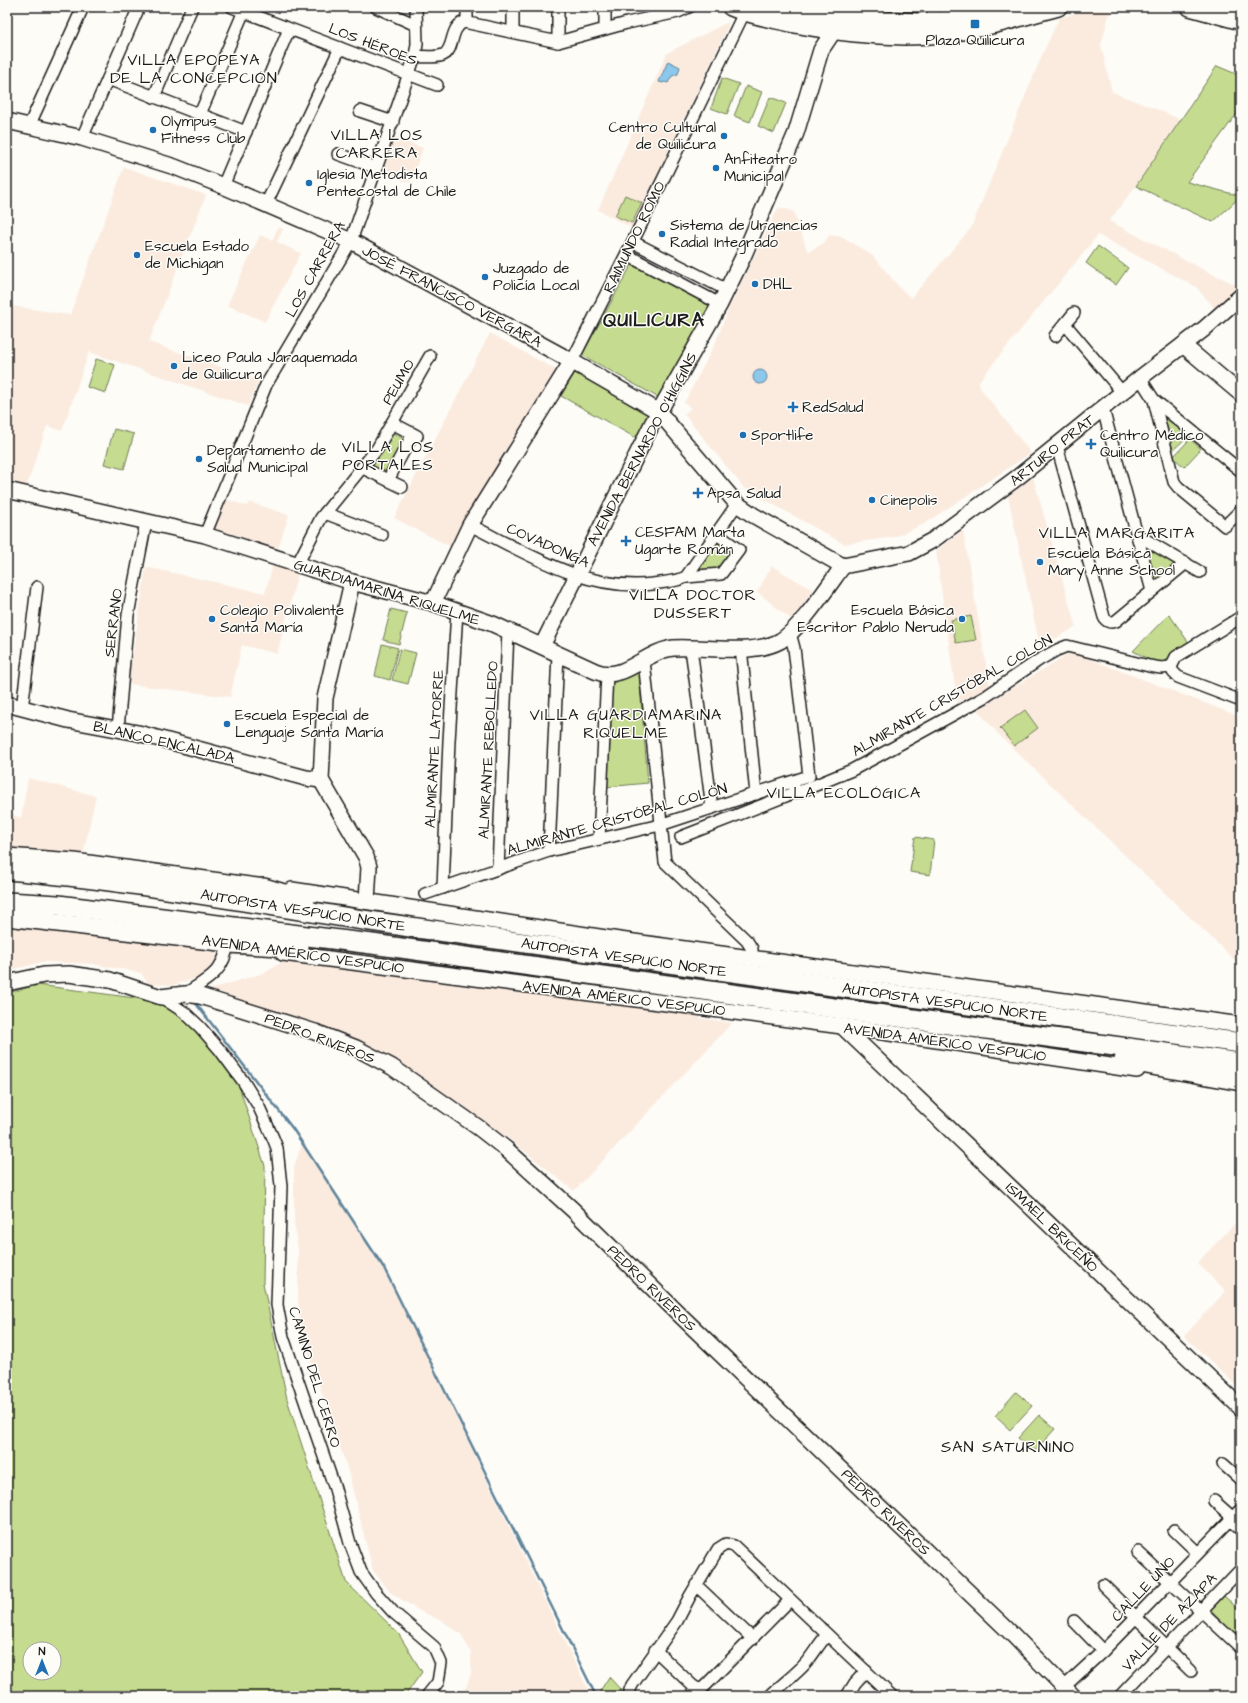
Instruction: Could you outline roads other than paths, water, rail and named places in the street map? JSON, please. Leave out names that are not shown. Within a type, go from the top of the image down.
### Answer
[{"type":"highway","name":"AUTOPISTA VESPUCIO NORTE","points":[[7,870],[56,874],[199,893],[389,924],[1241,1043]]},
{"type":"highway","points":[[264,888],[389,924]]},
{"type":"highway","name":"AUTOPISTA VESPUCIO NORTE","points":[[7,902],[58,905],[372,944],[1024,1035],[1241,1063]]},
{"type":"highway","points":[[228,943],[306,947],[340,947],[372,944]]},
{"type":"highway","points":[[1024,1035],[1118,1058],[1241,1082]]},
{"type":"main road","points":[[768,7],[828,18],[901,36],[947,33],[995,25],[1058,7]]},
{"type":"main road","points":[[738,10],[828,18],[907,22],[933,14],[1011,7]]},
{"type":"main road","points":[[1190,7],[1241,21]]},
{"type":"main road","points":[[7,857],[74,862],[264,888]]},
{"type":"main road","name":"AVENIDA AMÉRICO VESPUCIO","points":[[7,917],[228,943]]},
{"type":"street","points":[[29,126],[83,7]]},
{"type":"street","points":[[82,138],[139,7]]},
{"type":"street","points":[[154,96],[192,7]]},
{"type":"street","name":"LOS HÉROES","points":[[232,7],[437,85]]},
{"type":"street","points":[[376,7],[416,25]]},
{"type":"street","name":"LOS CARRERA","points":[[205,535],[266,385],[351,241],[415,56],[417,44],[416,7]]},
{"type":"street","points":[[467,7],[467,22]]},
{"type":"street","points":[[513,7],[513,32]]},
{"type":"street","points":[[558,7],[558,42]]},
{"type":"street","points":[[604,7],[605,29]]},
{"type":"street","points":[[415,56],[433,57],[445,54],[448,51],[457,28],[462,23],[467,22],[558,42],[605,29],[670,14],[689,7]]},
{"type":"street","name":"RAIMUNDO ROMO","points":[[433,603],[470,525],[572,361],[633,242],[738,10]]},
{"type":"street","points":[[200,114],[244,11]]},
{"type":"street","name":"AVENIDA BERNARDO O'HIGGINS","points":[[542,646],[658,411],[720,304],[763,213],[796,134],[821,50],[828,18]]},
{"type":"street","points":[[223,186],[289,29]]},
{"type":"street","points":[[266,204],[340,48]]},
{"type":"street","points":[[108,79],[246,132]]},
{"type":"street","points":[[360,111],[393,122]]},
{"type":"street","name":"JOSÉ FRANCISCO VERGARA","points":[[7,121],[82,138],[175,167],[351,241],[572,361],[658,411],[737,504],[843,566]]},
{"type":"street","points":[[338,154],[377,168]]},
{"type":"street","points":[[633,242],[727,290]]},
{"type":"street","points":[[626,255],[720,304]]},
{"type":"street","points":[[670,278],[678,265]]},
{"type":"street","name":"ARTURO PRAT","points":[[843,566],[905,554],[925,545],[1018,477],[1122,392],[1239,303]]},
{"type":"street","points":[[1055,336],[1074,313]]},
{"type":"street","points":[[1065,324],[1122,392]]},
{"type":"street","points":[[1183,345],[1241,394]]},
{"type":"street","name":"PEUMO","points":[[297,565],[325,513],[377,449],[430,356]]},
{"type":"street","points":[[1140,378],[1154,400],[1241,471]]},
{"type":"street","points":[[1154,400],[1174,482],[1225,526],[1241,510]]},
{"type":"street","points":[[1103,409],[1152,591]]},
{"type":"street","points":[[388,480],[415,435],[392,423]]},
{"type":"street","points":[[1057,446],[1104,617],[1109,622],[1116,621],[1186,564]]},
{"type":"street","points":[[363,468],[402,487]]},
{"type":"street","name":"GUARDIAMARINA RIQUELME","points":[[7,490],[205,535],[352,582],[433,603],[457,611],[542,646],[595,671],[606,674]]},
{"type":"street","points":[[686,577],[737,504]]},
{"type":"street","points":[[325,513],[382,535]]},
{"type":"street","name":"SERRANO","points":[[118,729],[128,615],[146,522]]},
{"type":"street","name":"COVADONGA","points":[[470,525],[507,544],[577,576],[612,584],[637,586],[672,581],[686,577],[718,575],[727,568],[739,550],[717,534]]},
{"type":"street","points":[[1136,534],[1200,572]]},
{"type":"street","points":[[599,839],[606,674],[618,673],[667,649],[741,648],[772,644],[782,640],[790,634],[843,566]]},
{"type":"street","points":[[352,582],[325,698],[321,780],[366,857],[369,867],[367,901]]},
{"type":"street","points":[[22,709],[37,587]]},
{"type":"street","name":"ALMIRANTE LATORRE","points":[[443,888],[449,741],[457,611]]},
{"type":"street","points":[[1241,617],[1176,657],[1172,667],[1173,672],[1178,677],[1241,701]]},
{"type":"street","name":"ALMIRANTE REBOLLEDO","points":[[498,869],[508,632]]},
{"type":"street","name":"ALMIRANTE CRISTÓBAL COLÓN","points":[[425,894],[549,851],[660,825],[756,794],[795,787],[809,776],[794,648],[790,634]]},
{"type":"street","name":"ALMIRANTE CRISTÓBAL COLÓN","points":[[795,787],[804,791],[852,770],[985,697],[1039,660],[1067,646],[1149,666],[1172,667]]},
{"type":"street","points":[[691,648],[712,808]]},
{"type":"street","points":[[741,648],[756,794]]},
{"type":"street","points":[[549,851],[558,654]]},
{"type":"street","points":[[644,660],[664,862],[747,941],[752,949],[752,959]]},
{"type":"street","name":"BLANCO ENCALADA","points":[[7,704],[68,720],[118,729],[306,778],[321,780]]},
{"type":"street","points":[[681,837],[795,787]]},
{"type":"street","points":[[264,888],[367,901],[752,959],[1241,1025]]},
{"type":"street","points":[[185,994],[207,980],[219,969],[227,954],[228,943]]},
{"type":"street","name":"AVENIDA AMÉRICO VESPUCIO","points":[[228,943],[273,952],[842,1026],[1106,1065],[1241,1082]]},
{"type":"street","points":[[7,983],[44,975],[82,975],[110,980],[161,997]]},
{"type":"street","name":"PEDRO RIVEROS","points":[[161,997],[185,994],[200,996],[314,1032],[356,1048],[392,1067],[501,1145],[567,1204],[1012,1634],[1068,1692]]},
{"type":"street","name":"CAMINO DEL CERRO","points":[[161,997],[184,1012],[200,1026],[220,1050],[243,1080],[258,1105],[273,1138],[276,1148],[281,1186],[276,1305],[283,1337],[335,1489],[350,1542],[361,1572],[376,1593],[393,1612],[434,1647],[441,1663],[438,1682],[427,1696]]},
{"type":"street","name":"ISMAEL BRICEÑO","points":[[842,1026],[1241,1408]]},
{"type":"street","points":[[862,1046],[865,1037],[871,1030]]},
{"type":"street","points":[[1223,1464],[1241,1480]]},
{"type":"street","points":[[1214,1500],[1241,1530]]},
{"type":"street","name":"CALLE UNO","points":[[1068,1692],[1103,1651],[1241,1509]]},
{"type":"street","points":[[1174,1530],[1198,1553]]},
{"type":"street","points":[[630,1696],[632,1685],[655,1650],[677,1621],[696,1585],[718,1549],[723,1545],[729,1544],[734,1546],[892,1696]]},
{"type":"street","points":[[1138,1552],[1241,1648]]},
{"type":"street","name":"VALLE DE AZAPA","points":[[1120,1696],[1241,1569]]},
{"type":"street","points":[[1103,1584],[1191,1671]]},
{"type":"street","points":[[696,1585],[753,1639]]},
{"type":"street","points":[[655,1650],[693,1686],[701,1689],[708,1686],[790,1600]]},
{"type":"street","points":[[1074,1622],[1103,1651]]},
{"type":"street","points":[[770,1696],[796,1673],[813,1655],[820,1652],[830,1638]]},
{"type":"street","points":[[848,1695],[860,1688],[869,1674]]},
{"type":"water","points":[[668,61],[680,67],[678,74],[672,76],[668,83],[659,82]]},
{"type":"water","points":[[757,370],[763,370],[767,374],[767,380],[763,384],[757,384],[753,380],[753,374]]},
{"type":"waterway","points":[[194,1001],[293,1129],[384,1268],[596,1696]]},
{"type":"place","name":"Plaza Quilicura","points":[[975,24]]},
{"type":"place","name":"Olympus Fitness Club","points":[[153,130]]},
{"type":"place","name":"Centro Cultural de Quilicura","points":[[724,136]]},
{"type":"place","name":"Anfiteatro Municipal","points":[[716,168]]},
{"type":"place","name":"Iglesia Metodista Pentecostal de Chile","points":[[309,183]]},
{"type":"place","name":"Sistema de Urgencias Radial Integrado","points":[[662,234]]},
{"type":"place","name":"Escuela Estado de Michigan","points":[[137,255]]},
{"type":"place","name":"Juzgado de Policía Local","points":[[485,277]]},
{"type":"place","name":"DHL","points":[[755,284]]},
{"type":"place","name":"Liceo Paula Jaraquemada de Quilicura","points":[[174,366]]},
{"type":"place","name":"RedSalud","points":[[793,407]]},
{"type":"place","name":"Sportlife","points":[[743,435]]},
{"type":"place","name":"Centro Médico Quilicura","points":[[1091,444]]},
{"type":"place","name":"Departamento de Salud Municipal","points":[[199,459]]},
{"type":"place","name":"Apsa Salud","points":[[698,493]]},
{"type":"place","name":"Cinepolis","points":[[872,500]]},
{"type":"place","name":"CESFAM Marta Ugarte Román","points":[[626,541]]},
{"type":"place","name":"Escuela Básica Mary Anne School","points":[[1040,562]]},
{"type":"place","name":"Colegio Polivalente Santa María","points":[[212,619]]},
{"type":"place","name":"Escuela Básica Escritor Pablo Neruda","points":[[962,619]]},
{"type":"place","name":"Escuela Especial de Lenguaje Santa María","points":[[227,724]]},
{"type":"district","name":"VILLA EPOPEYA DE LA CONCEPCIÓN","points":[[194,68]]},
{"type":"district","name":"VILLA LOS CARRERA","points":[[377,143]]},
{"type":"district","name":"QUILICURA","points":[[654,319]]},
{"type":"district","name":"VILLA LOS PORTALES","points":[[388,455]]},
{"type":"district","name":"VILLA MARGARITA","points":[[1117,532]]},
{"type":"district","name":"VILLA DOCTOR DUSSERT","points":[[693,603]]},
{"type":"district","name":"VILLA GUARDIAMARINA RIQUELME","points":[[626,723]]},
{"type":"district","name":"VILLA ECOLÓGICA","points":[[844,792]]},
{"type":"district","name":"SAN SATURNINO","points":[[1008,1446]]}]
